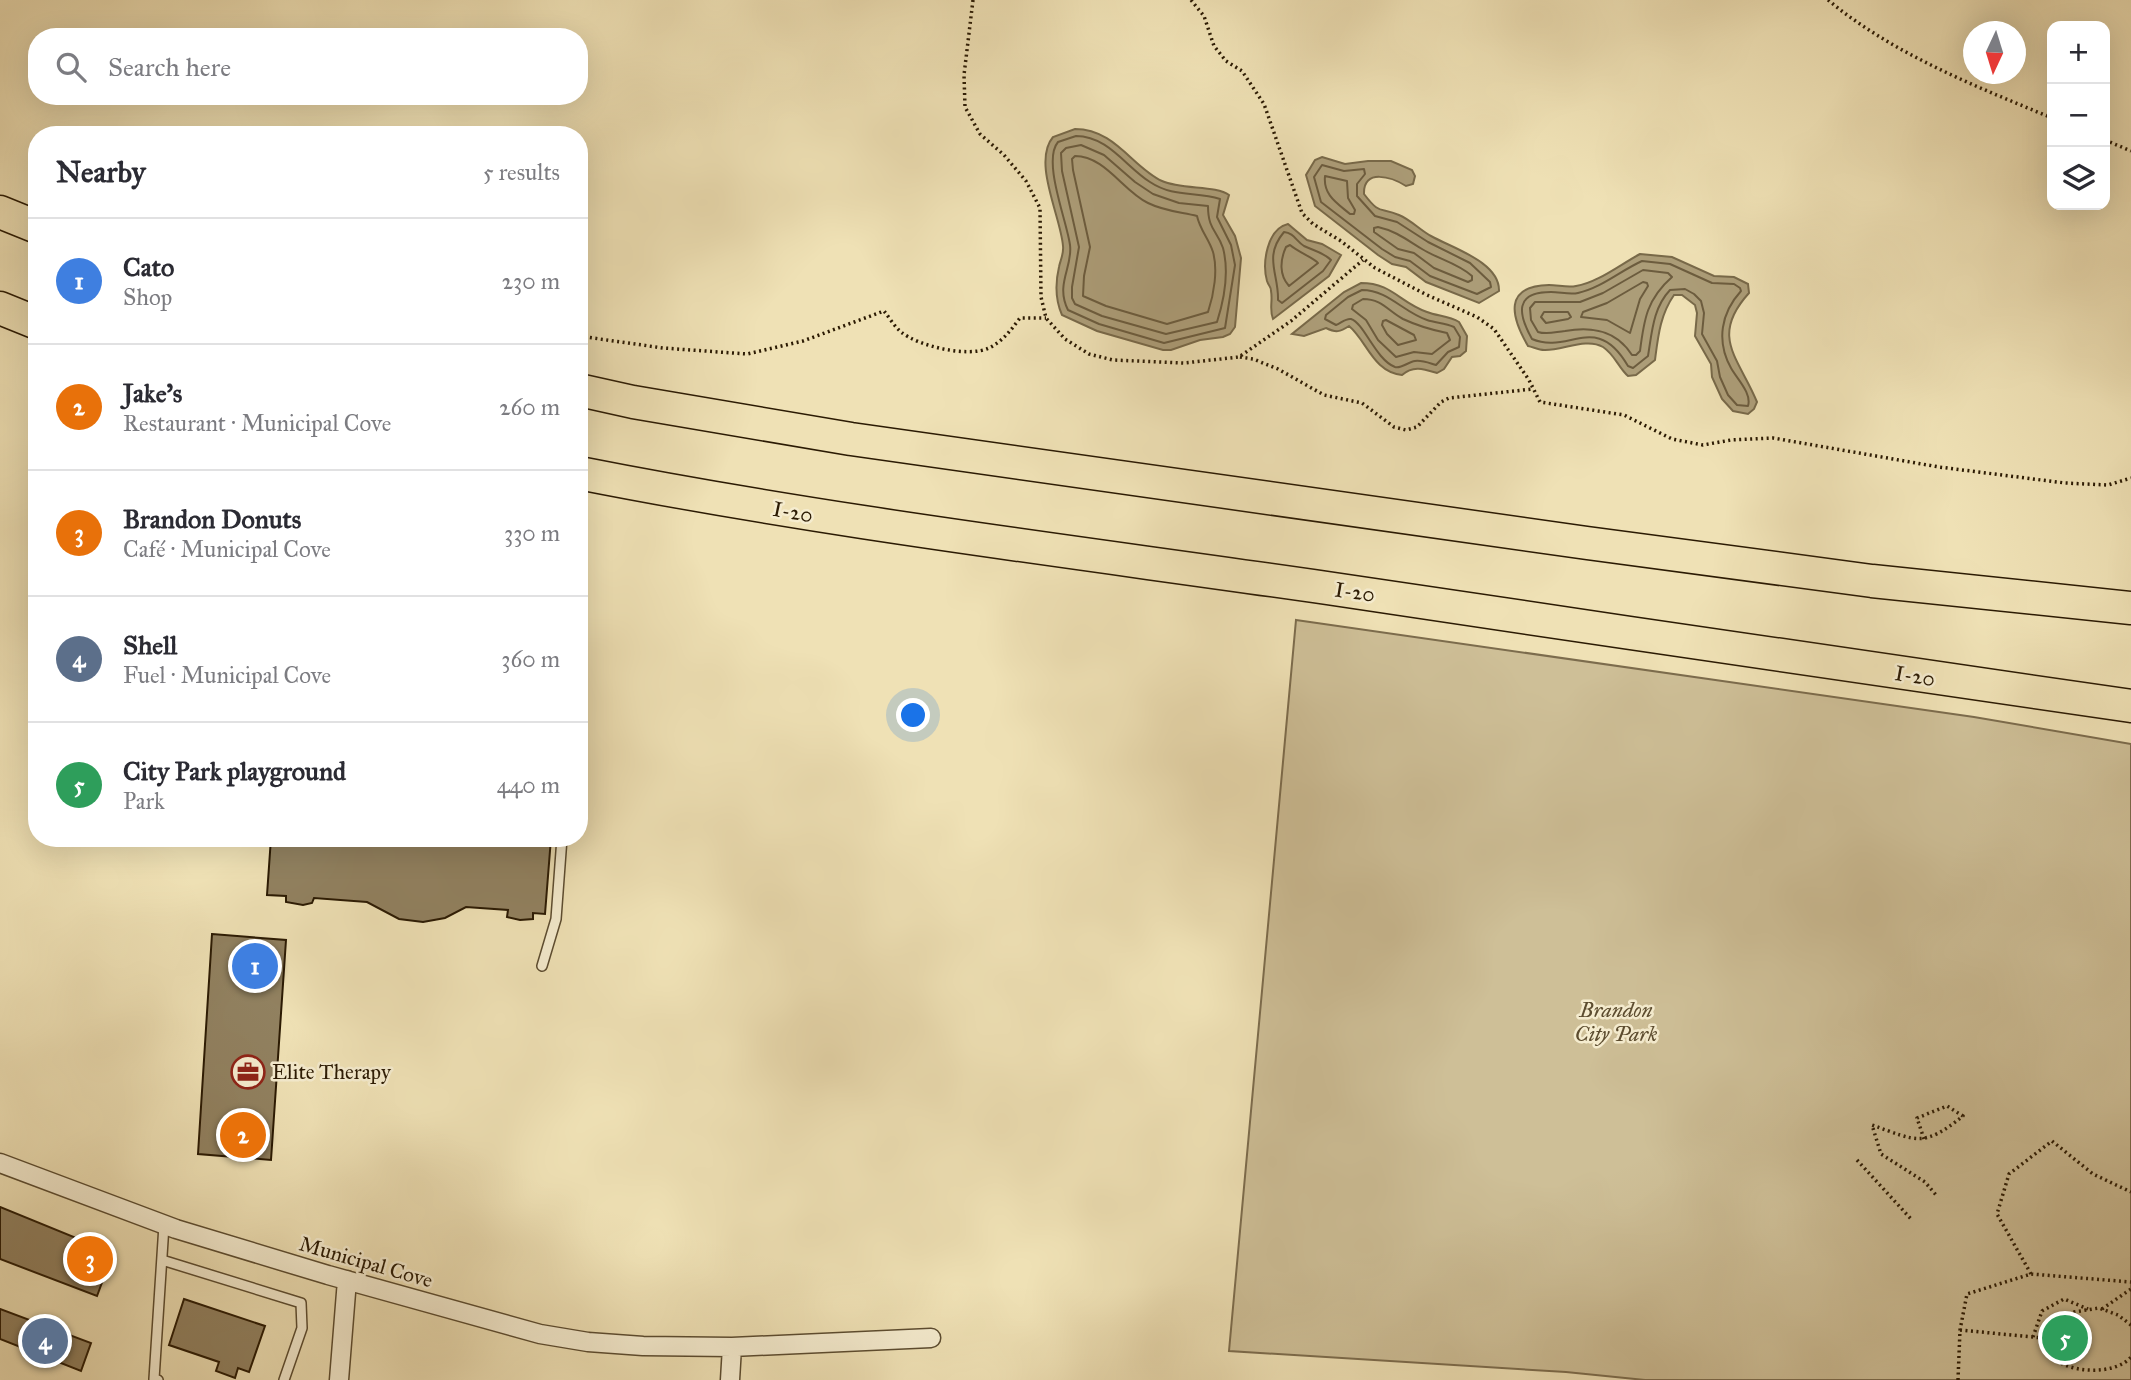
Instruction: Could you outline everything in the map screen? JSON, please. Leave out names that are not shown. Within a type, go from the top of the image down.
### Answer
[{"type":"highway","points":[[0,212],[28,223]]},
{"type":"highway","points":[[0,308],[28,320]]},
{"type":"highway","points":[[0,313],[28,321]]},
{"type":"highway","points":[[588,392],[851,439],[1698,559],[1872,581],[2131,608]]},
{"type":"highway","name":"I-20","points":[[588,475],[840,520],[1556,621],[2131,706]]},
{"type":"street","name":"Municipal Cove","points":[[0,1163],[164,1224],[347,1280],[540,1334],[588,1342],[643,1346],[732,1347],[931,1338]]},
{"type":"street","points":[[339,1380],[347,1280]]},
{"type":"street","points":[[730,1380],[732,1347]]},
{"type":"lane","points":[[542,966],[556,919],[561,847]]},
{"type":"lane","points":[[158,1380],[154,1379],[164,1224]]},
{"type":"lane","points":[[162,1260],[301,1303],[302,1328],[284,1380]]},
{"type":"path","points":[[973,0],[964,75],[965,107],[980,134],[1004,155],[1026,181],[1040,208],[1041,297],[1046,318],[1065,339],[1089,354],[1113,360],[1184,363],[1239,357],[1252,359],[1278,369],[1324,395],[1362,403],[1394,427],[1406,430],[1417,427],[1441,402],[1449,398],[1533,389]]},
{"type":"path","points":[[1191,0],[1204,16],[1214,46],[1226,61],[1242,71],[1264,104],[1302,213],[1313,224],[1341,241],[1375,268],[1477,317],[1494,329],[1540,402],[1625,415],[1672,439],[1703,445],[1731,440],[1773,438],[1939,467],[2064,483],[2108,485],[2131,478]]},
{"type":"path","points":[[1828,0],[1892,44],[1979,88],[2047,116]]},
{"type":"path","points":[[2110,142],[2131,151]]},
{"type":"path","points":[[1239,357],[1291,321],[1364,259]]},
{"type":"path","points":[[588,337],[663,348],[747,354],[803,341],[884,310],[901,332],[927,347],[968,351],[986,349],[1007,335],[1020,318],[1046,318]]},
{"type":"path","points":[[1924,1139],[1917,1118],[1947,1106],[1963,1116],[1942,1132],[1924,1139],[1916,1140],[1871,1125],[1881,1154],[1925,1182],[1936,1195]]},
{"type":"path","points":[[2031,1274],[1997,1214],[2009,1174],[2052,1141],[2093,1174],[2131,1192]]},
{"type":"path","points":[[1857,1160],[1911,1219]]},
{"type":"path","points":[[1958,1380],[1960,1330],[1967,1294],[2031,1274],[2131,1282]]},
{"type":"path","points":[[2102,1309],[2131,1289]]},
{"type":"path","points":[[2033,1337],[2042,1311],[2064,1299],[2090,1310]]},
{"type":"path","points":[[2131,1325],[2118,1315],[2102,1309],[2074,1312],[2050,1323],[2043,1338],[2049,1354],[2080,1370],[2103,1370],[2125,1364],[2131,1357]]},
{"type":"path","points":[[1960,1330],[2043,1338]]},
{"type":"green space","name":"Brandon City Park","points":[[1296,620],[1974,717],[2131,744],[2131,1380],[1645,1380],[1566,1372],[1229,1351]]},
{"type":"water","points":[[1075,129],[1101,135],[1162,181],[1179,186],[1216,190],[1229,195],[1223,215],[1235,236],[1241,258],[1235,327],[1230,334],[1163,350],[1097,331],[1062,315],[1056,285],[1063,246],[1049,190],[1045,160],[1053,137]]},
{"type":"water","points":[[1322,157],[1345,164],[1391,161],[1412,170],[1415,176],[1413,184],[1406,186],[1386,178],[1373,178],[1365,186],[1364,194],[1377,208],[1403,217],[1431,236],[1483,264],[1492,272],[1499,291],[1479,303],[1426,282],[1406,267],[1392,264],[1378,255],[1315,206],[1306,175],[1315,160]]},
{"type":"water","points":[[1288,224],[1307,240],[1322,244],[1341,255],[1329,276],[1273,319],[1266,256],[1275,232]]},
{"type":"water","points":[[1640,254],[1672,257],[1714,276],[1734,277],[1748,284],[1749,293],[1737,309],[1729,335],[1736,360],[1757,402],[1748,414],[1733,411],[1722,399],[1712,377],[1711,364],[1695,336],[1695,305],[1682,295],[1674,295],[1666,310],[1660,326],[1655,360],[1636,375],[1628,376],[1607,350],[1596,344],[1544,350],[1528,346],[1515,314],[1518,297],[1524,291],[1549,285],[1570,287],[1584,284]]},
{"type":"water","points":[[1361,283],[1380,286],[1417,308],[1459,322],[1467,336],[1466,351],[1460,356],[1452,357],[1444,369],[1437,373],[1414,369],[1402,375],[1392,373],[1377,362],[1349,326],[1338,331],[1326,328],[1304,336],[1292,334],[1344,292]]},
{"type":"building","points":[[270,847],[550,847],[545,914],[533,913],[533,919],[507,917],[508,910],[466,907],[445,918],[423,922],[399,919],[367,902],[314,898],[312,903],[303,905],[286,902],[286,896],[267,895]]},
{"type":"building","points":[[212,934],[286,940],[271,1160],[198,1154]]},
{"type":"building","points":[[0,1207],[113,1253],[97,1296],[0,1259]]},
{"type":"building","points":[[184,1299],[265,1326],[249,1372],[238,1368],[235,1378],[216,1371],[219,1362],[169,1345]]},
{"type":"building","points":[[0,1309],[91,1343],[81,1371],[0,1339]]},
{"type":"place","name":"Cato","points":[[255,966]]},
{"type":"place","name":"Elite Therapy","points":[[248,1072]]},
{"type":"place","name":"Jake's","points":[[243,1135]]},
{"type":"place","name":"Brandon Donuts","points":[[90,1259]]},
{"type":"place","name":"City Park playground","points":[[2065,1338]]},
{"type":"place","name":"Shell","points":[[45,1341]]}]
